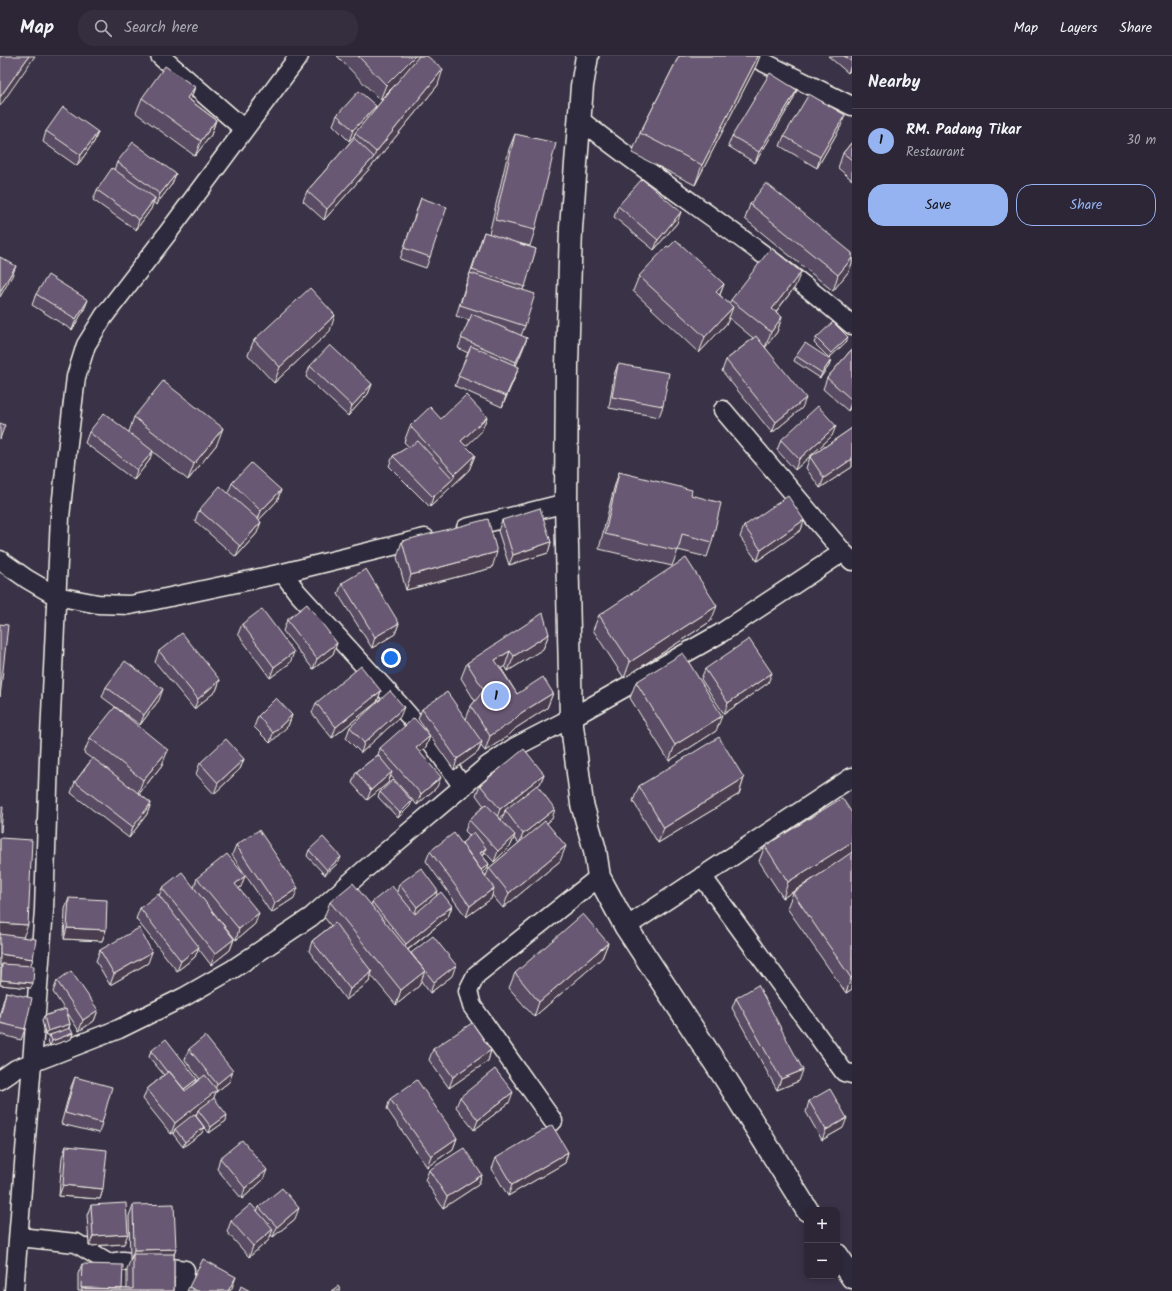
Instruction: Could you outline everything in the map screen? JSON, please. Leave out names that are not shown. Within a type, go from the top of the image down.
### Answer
[{"type":"main road","points":[[587,56],[582,86],[571,228],[567,366],[566,503],[571,718],[582,804],[595,850],[599,877],[626,927],[727,1081],[806,1207]]},
{"type":"main road","points":[[840,1259],[852,1277]]},
{"type":"street","points":[[160,56],[244,129]]},
{"type":"street","points":[[14,1291],[44,910],[60,517],[76,377],[86,345],[104,316],[299,56]]},
{"type":"street","points":[[751,56],[852,106]]},
{"type":"street","points":[[579,119],[681,196],[761,251],[827,303],[852,325]]},
{"type":"street","points":[[0,1080],[16,1069],[119,1028],[184,998],[232,969],[311,917],[487,766],[515,747],[571,718],[721,633],[847,556],[723,410]]},
{"type":"street","points":[[0,560],[27,579],[56,596],[98,604],[130,604],[156,600],[283,573],[566,503]]},
{"type":"street","points":[[283,573],[302,597],[430,740],[463,787]]},
{"type":"street","points":[[626,927],[852,776]]},
{"type":"street","points":[[702,876],[844,1072],[852,1074]]},
{"type":"street","points":[[553,1121],[472,1006],[468,991],[476,975],[599,877]]},
{"type":"street","points":[[19,1237],[76,1243],[109,1263],[123,1261],[185,1270],[183,1291]]},
{"type":"building","points":[[0,56],[29,56],[0,97]]},
{"type":"building","points":[[358,56],[415,56],[386,85]]},
{"type":"building","points":[[419,56],[427,56],[443,69],[376,152],[355,133]]},
{"type":"building","points":[[679,56],[758,56],[702,165],[640,133]]},
{"type":"building","points":[[844,56],[852,56],[852,62]]},
{"type":"building","points":[[165,66],[195,87],[187,98],[216,120],[201,141],[142,98]]},
{"type":"building","points":[[770,73],[797,90],[759,152],[732,136]]},
{"type":"building","points":[[359,91],[376,106],[353,130],[337,115]]},
{"type":"building","points":[[809,94],[845,115],[820,157],[784,136]]},
{"type":"building","points":[[63,107],[98,132],[81,155],[46,131]]},
{"type":"building","points":[[515,134],[556,143],[535,230],[495,220]]},
{"type":"building","points":[[354,138],[374,157],[327,209],[307,191]]},
{"type":"building","points":[[133,142],[176,174],[160,194],[117,162]]},
{"type":"building","points":[[852,142],[852,160],[843,153]]},
{"type":"building","points":[[112,168],[155,198],[139,220],[97,190]]},
{"type":"building","points":[[642,179],[681,212],[658,240],[618,206]]},
{"type":"building","points":[[766,183],[852,253],[852,258],[838,275],[750,204]]},
{"type":"building","points":[[421,198],[447,207],[430,257],[404,248]]},
{"type":"building","points":[[484,232],[536,249],[525,287],[472,270]]},
{"type":"building","points":[[676,240],[724,284],[716,292],[733,307],[705,337],[639,276],[667,246],[669,247]]},
{"type":"building","points":[[771,248],[801,272],[772,309],[782,317],[771,332],[731,300]]},
{"type":"building","points":[[0,257],[16,266],[1,290],[0,290]]},
{"type":"building","points":[[470,273],[535,294],[525,326],[460,305]]},
{"type":"building","points":[[48,275],[88,300],[76,319],[36,294]]},
{"type":"building","points":[[310,288],[335,315],[280,367],[254,340]]},
{"type":"building","points":[[472,314],[527,338],[516,362],[461,338]]},
{"type":"building","points":[[833,322],[848,337],[831,353],[816,338]]},
{"type":"building","points":[[756,336],[806,398],[776,422],[726,360]]},
{"type":"building","points":[[805,343],[831,360],[822,373],[796,356]]},
{"type":"building","points":[[330,345],[372,384],[352,406],[310,366]]},
{"type":"building","points":[[471,346],[519,367],[506,396],[458,376]]},
{"type":"building","points":[[852,349],[852,400],[827,378]]},
{"type":"building","points":[[618,364],[669,373],[663,406],[612,397]]},
{"type":"building","points":[[163,381],[223,428],[194,464],[134,417]]},
{"type":"building","points":[[466,395],[487,417],[461,441],[475,455],[455,474],[410,426],[430,407],[441,419]]},
{"type":"building","points":[[818,406],[836,426],[799,459],[781,440]]},
{"type":"building","points":[[104,413],[153,451],[137,470],[89,432]]},
{"type":"building","points":[[0,423],[5,425],[0,439]]},
{"type":"building","points":[[852,428],[852,459],[824,478],[810,457]]},
{"type":"building","points":[[418,441],[453,479],[433,497],[393,456]]},
{"type":"building","points":[[251,463],[281,490],[261,511],[232,483]]},
{"type":"building","points":[[619,472],[692,490],[691,495],[721,503],[712,542],[682,534],[678,551],[605,534]]},
{"type":"building","points":[[220,486],[261,522],[240,546],[199,510]]},
{"type":"building","points":[[788,496],[804,520],[761,550],[744,526]]},
{"type":"building","points":[[540,508],[551,542],[513,555],[502,520]]},
{"type":"building","points":[[488,519],[497,552],[411,575],[402,541]]},
{"type":"building","points":[[686,558],[717,606],[630,662],[599,615]]},
{"type":"building","points":[[366,569],[399,623],[375,637],[342,583]]},
{"type":"building","points":[[307,604],[337,643],[317,659],[287,620]]},
{"type":"building","points":[[262,609],[294,652],[274,667],[242,624]]},
{"type":"building","points":[[543,613],[549,634],[514,656],[510,651],[495,660],[517,694],[543,677],[553,693],[521,713],[513,721],[490,736],[471,706],[484,690],[467,663]]},
{"type":"building","points":[[0,624],[8,625],[0,697]]},
{"type":"building","points":[[182,633],[220,680],[198,699],[159,651]]},
{"type":"building","points":[[749,639],[772,673],[728,703],[705,669]]},
{"type":"building","points":[[683,653],[722,716],[675,745],[636,682]]},
{"type":"building","points":[[125,661],[163,689],[144,715],[106,687]]},
{"type":"building","points":[[361,666],[381,691],[336,727],[316,703]]},
{"type":"building","points":[[390,691],[404,707],[364,743],[350,727]]},
{"type":"building","points":[[447,692],[482,742],[457,759],[422,709]]},
{"type":"building","points":[[276,698],[292,715],[273,733],[258,716]]},
{"type":"building","points":[[115,707],[168,750],[143,780],[90,738]]},
{"type":"building","points":[[414,718],[430,736],[416,748],[441,777],[421,794],[380,748]]},
{"type":"building","points":[[719,737],[744,778],[664,828],[639,786]]},
{"type":"building","points":[[226,739],[244,759],[218,783],[200,763]]},
{"type":"building","points":[[524,749],[544,774],[500,809],[480,785]]},
{"type":"building","points":[[378,755],[392,772],[371,790],[356,772]]},
{"type":"building","points":[[93,758],[151,803],[133,827],[75,782]]},
{"type":"building","points":[[393,780],[412,801],[400,813],[380,792]]},
{"type":"building","points":[[537,785],[555,809],[523,834],[505,810]]},
{"type":"building","points":[[842,798],[852,813],[852,842],[788,882],[765,846]]},
{"type":"building","points":[[486,804],[515,835],[498,851],[469,820]]},
{"type":"building","points":[[0,807],[3,807],[1,832],[0,832]]},
{"type":"building","points":[[545,821],[566,846],[509,893],[489,868]]},
{"type":"building","points":[[259,830],[298,888],[275,903],[236,845]]},
{"type":"building","points":[[474,832],[486,848],[480,853],[489,864],[481,870],[462,843]]},
{"type":"building","points":[[454,833],[494,888],[470,906],[430,851]]},
{"type":"building","points":[[323,837],[341,857],[327,870],[309,850]]},
{"type":"building","points":[[0,838],[32,840],[28,925],[0,923]]},
{"type":"building","points":[[852,852],[852,977],[851,978],[793,893]]},
{"type":"building","points":[[227,854],[245,876],[235,884],[259,913],[239,929],[197,878]]},
{"type":"building","points":[[421,868],[438,891],[417,907],[399,884]]},
{"type":"building","points":[[182,872],[234,939],[215,954],[162,888]]},
{"type":"building","points":[[353,883],[425,971],[401,990],[330,902]]},
{"type":"building","points":[[392,886],[415,914],[441,892],[452,906],[406,944],[372,902]]},
{"type":"building","points":[[158,894],[199,947],[181,961],[140,908]]},
{"type":"building","points":[[69,898],[107,900],[106,930],[67,928]]},
{"type":"building","points":[[583,914],[608,943],[539,1002],[515,973]]},
{"type":"building","points":[[335,923],[372,972],[350,989],[312,941]]},
{"type":"building","points":[[139,928],[152,952],[114,974],[100,950]]},
{"type":"building","points":[[0,934],[36,939],[33,959],[0,954]]},
{"type":"building","points":[[433,936],[456,965],[434,982],[411,953]]},
{"type":"building","points":[[2,964],[34,966],[33,983],[1,980]]},
{"type":"building","points":[[71,971],[98,1010],[83,1020],[57,981]]},
{"type":"building","points":[[758,985],[803,1070],[781,1079],[736,998]]},
{"type":"building","points":[[6,992],[32,998],[25,1029],[0,1023]]},
{"type":"building","points":[[66,1009],[70,1024],[48,1031],[44,1016]]},
{"type":"building","points":[[472,1023],[491,1050],[453,1077],[433,1049]]},
{"type":"building","points":[[70,1028],[73,1033],[52,1041],[50,1035]]},
{"type":"building","points":[[205,1036],[233,1071],[217,1084],[189,1049]]},
{"type":"building","points":[[166,1039],[197,1079],[184,1089],[169,1071],[167,1072],[151,1051]]},
{"type":"building","points":[[495,1069],[513,1092],[478,1120],[460,1097]]},
{"type":"building","points":[[169,1071],[185,1091],[205,1075],[217,1090],[175,1123],[147,1089]]},
{"type":"building","points":[[75,1077],[112,1087],[102,1123],[65,1113]]},
{"type":"building","points":[[417,1080],[457,1138],[431,1156],[390,1099]]},
{"type":"building","points":[[830,1089],[847,1118],[826,1130],[809,1101]]},
{"type":"building","points":[[214,1098],[227,1115],[211,1127],[198,1110]]},
{"type":"building","points":[[194,1114],[204,1127],[185,1142],[175,1129]]},
{"type":"building","points":[[552,1125],[568,1152],[512,1185],[496,1158]]},
{"type":"building","points":[[242,1140],[267,1170],[245,1188],[220,1158]]},
{"type":"building","points":[[66,1146],[107,1150],[103,1189],[63,1185]]},
{"type":"building","points":[[464,1148],[482,1175],[447,1197],[429,1170]]},
{"type":"building","points":[[282,1188],[299,1208],[277,1227],[259,1207]]},
{"type":"building","points":[[126,1203],[128,1234],[93,1236],[91,1205]]},
{"type":"building","points":[[174,1204],[176,1249],[134,1250],[133,1205]]},
{"type":"building","points":[[251,1204],[273,1229],[253,1246],[231,1221]]},
{"type":"building","points":[[133,1254],[174,1254],[174,1291],[82,1291],[82,1288],[133,1289]]},
{"type":"building","points":[[203,1259],[236,1277],[228,1291],[197,1291],[189,1287]]},
{"type":"building","points":[[82,1264],[123,1265],[122,1289],[81,1288]]},
{"type":"building","points":[[241,1286],[250,1291],[239,1291]]},
{"type":"building","points":[[338,1286],[341,1291],[331,1291]]},
{"type":"place","name":"RM. Padang Tikar","points":[[496,696]]}]
